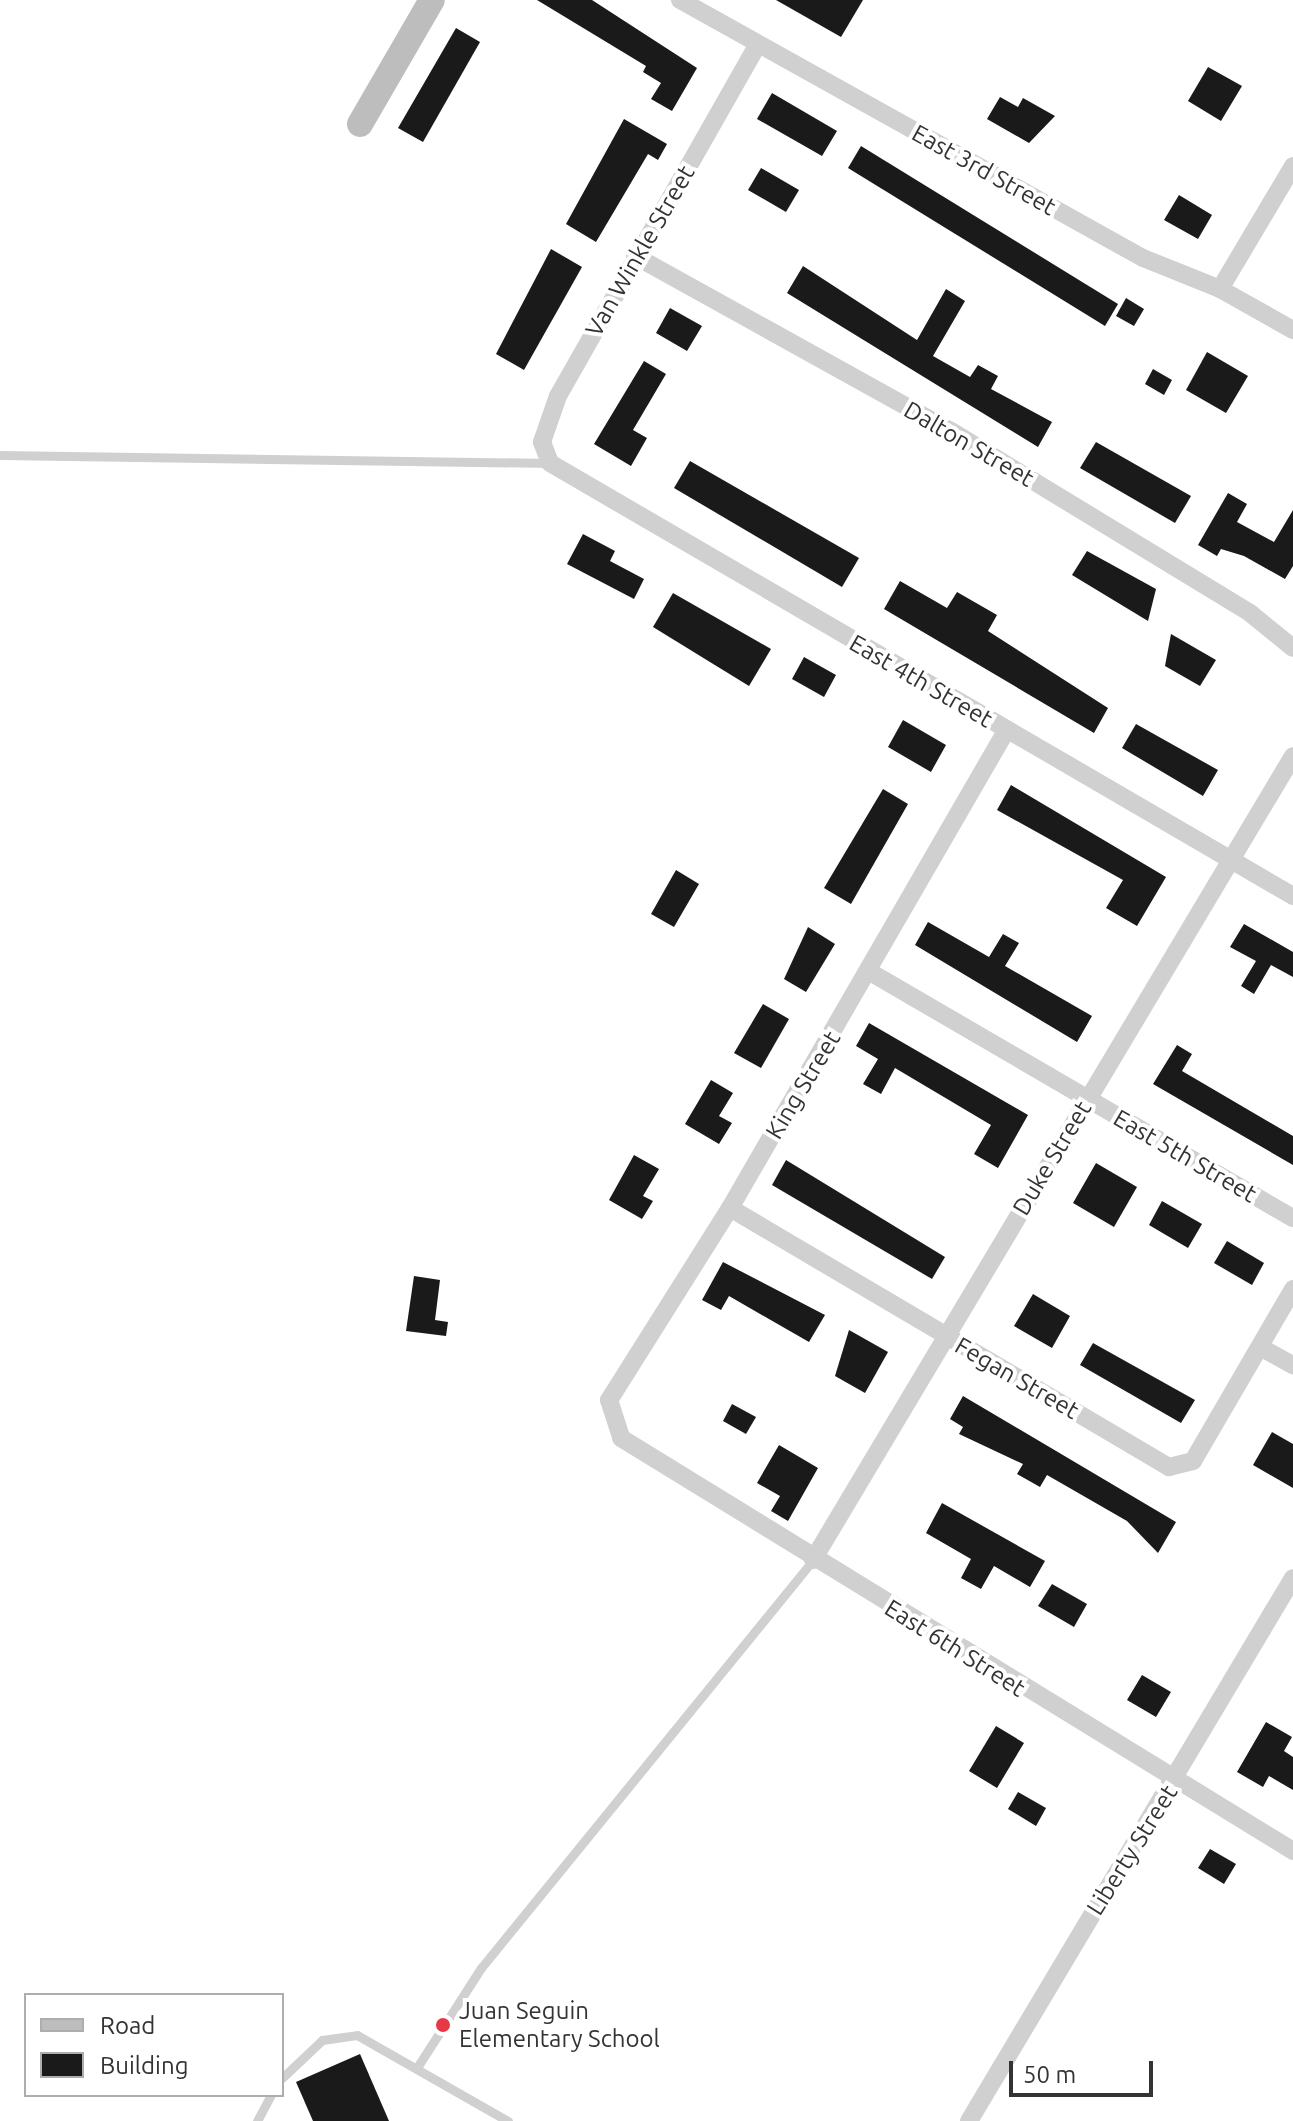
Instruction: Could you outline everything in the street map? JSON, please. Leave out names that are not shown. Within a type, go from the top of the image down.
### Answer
[{"type":"street","points":[[360,124],[432,0]]},
{"type":"street","name":"East 3rd Street","points":[[680,0],[1143,258],[1220,289],[1293,330]]},
{"type":"street","name":"Van Winkle Street","points":[[550,463],[542,442],[558,396],[758,44]]},
{"type":"street","points":[[1220,289],[1293,166]]},
{"type":"street","name":"Dalton Street","points":[[635,256],[951,431],[1250,613],[1293,648]]},
{"type":"street","name":"East 4th Street","points":[[550,463],[1229,863],[1293,896]]},
{"type":"street","name":"King Street","points":[[621,1438],[609,1400],[730,1208],[870,972],[1006,731]]},
{"type":"street","name":"Duke Street","points":[[813,1560],[1293,756]]},
{"type":"street","name":"East 5th Street","points":[[870,972],[1293,1218]]},
{"type":"street","name":"Fegan Street","points":[[730,1208],[1169,1467],[1193,1461],[1260,1347]]},
{"type":"street","points":[[1293,1289],[1260,1347],[1293,1365]]},
{"type":"street","name":"East 6th Street","points":[[621,1438],[1173,1782],[1293,1851]]},
{"type":"street","name":"Liberty Street","points":[[969,2121],[1293,1578]]},
{"type":"lane","points":[[0,455],[550,463]]},
{"type":"lane","points":[[418,2066],[481,1968],[813,1560]]},
{"type":"lane","points":[[284,2076],[306,2050],[340,2036],[369,2038],[508,2121]]},
{"type":"lane","points":[[257,2121],[270,2097]]},
{"type":"building","points":[[537,0],[592,0],[697,68],[672,111],[651,99],[661,83],[643,72],[646,66]]},
{"type":"building","points":[[776,0],[863,0],[841,37]]},
{"type":"building","points":[[456,28],[480,42],[423,142],[398,128]]},
{"type":"building","points":[[1208,67],[1242,86],[1221,121],[1188,101]]},
{"type":"building","points":[[772,93],[837,131],[822,156],[757,119]]},
{"type":"building","points":[[1000,97],[1018,107],[1023,98],[1055,116],[1029,143],[987,119]]},
{"type":"building","points":[[624,119],[667,144],[658,160],[648,154],[596,242],[566,224]]},
{"type":"building","points":[[861,146],[1118,304],[1105,326],[848,168]]},
{"type":"building","points":[[761,168],[799,190],[786,212],[748,190]]},
{"type":"building","points":[[1179,195],[1212,215],[1198,239],[1164,220]]},
{"type":"building","points":[[551,249],[582,267],[524,370],[496,354]]},
{"type":"building","points":[[803,266],[917,340],[946,289],[965,301],[933,356],[970,377],[978,365],[998,376],[991,389],[1052,422],[1038,447],[787,293]]},
{"type":"building","points":[[1126,298],[1144,309],[1134,326],[1116,316]]},
{"type":"building","points":[[670,308],[702,326],[687,351],[656,333]]},
{"type":"building","points":[[1207,352],[1248,376],[1226,413],[1186,390]]},
{"type":"building","points":[[644,361],[666,374],[633,430],[647,438],[631,466],[594,444]]},
{"type":"building","points":[[1153,369],[1172,380],[1164,395],[1145,384]]},
{"type":"building","points":[[1096,442],[1191,496],[1175,523],[1080,468]]},
{"type":"building","points":[[690,461],[859,558],[842,587],[674,488]]},
{"type":"building","points":[[1228,493],[1247,504],[1237,522],[1274,542],[1293,510],[1293,566],[1285,579],[1244,556],[1221,549],[1217,556],[1198,545]]},
{"type":"building","points":[[583,534],[615,551],[610,561],[644,579],[634,599],[567,564]]},
{"type":"building","points":[[1087,551],[1156,589],[1148,621],[1072,575]]},
{"type":"building","points":[[900,581],[947,608],[957,592],[997,615],[988,631],[1108,708],[1094,733],[884,609]]},
{"type":"building","points":[[673,593],[771,649],[749,686],[653,627]]},
{"type":"building","points":[[1171,634],[1216,660],[1200,686],[1165,666]]},
{"type":"building","points":[[804,657],[836,675],[824,697],[792,679]]},
{"type":"building","points":[[903,720],[946,745],[931,772],[888,747]]},
{"type":"building","points":[[1136,724],[1218,770],[1203,796],[1122,748]]},
{"type":"building","points":[[1011,785],[1166,877],[1137,926],[1106,908],[1123,880],[997,810]]},
{"type":"building","points":[[883,789],[908,804],[851,904],[824,888]]},
{"type":"building","points":[[676,870],[699,884],[674,927],[651,914]]},
{"type":"building","points":[[928,922],[989,957],[1003,934],[1019,943],[1005,966],[1092,1016],[1077,1042],[915,945]]},
{"type":"building","points":[[1244,924],[1293,952],[1293,977],[1271,965],[1254,994],[1241,986],[1256,961],[1230,947]]},
{"type":"building","points":[[808,927],[835,944],[806,992],[784,979]]},
{"type":"building","points":[[763,1004],[789,1019],[761,1068],[734,1053]]},
{"type":"building","points":[[869,1023],[1028,1115],[998,1168],[974,1154],[991,1125],[895,1068],[881,1094],[863,1084],[878,1059],[856,1046]]},
{"type":"building","points":[[1177,1045],[1192,1054],[1182,1071],[1293,1136],[1293,1165],[1153,1084]]},
{"type":"building","points":[[711,1080],[733,1093],[719,1116],[732,1123],[719,1144],[685,1124]]},
{"type":"building","points":[[634,1155],[659,1169],[643,1196],[653,1201],[642,1219],[609,1200]]},
{"type":"building","points":[[786,1160],[945,1257],[932,1279],[772,1185]]},
{"type":"building","points":[[1096,1163],[1137,1187],[1114,1227],[1073,1203]]},
{"type":"building","points":[[1162,1201],[1202,1224],[1188,1248],[1149,1225]]},
{"type":"building","points":[[1227,1241],[1264,1263],[1252,1285],[1214,1263]]},
{"type":"building","points":[[723,1262],[825,1315],[809,1342],[729,1296],[721,1310],[702,1300]]},
{"type":"building","points":[[414,1276],[440,1280],[435,1320],[448,1322],[446,1336],[406,1331]]},
{"type":"building","points":[[1033,1294],[1070,1316],[1052,1348],[1014,1326]]},
{"type":"building","points":[[849,1330],[888,1352],[865,1393],[835,1376]]},
{"type":"building","points":[[1093,1343],[1195,1400],[1181,1423],[1080,1365]]},
{"type":"building","points":[[963,1396],[1176,1522],[1158,1553],[1127,1521],[1047,1475],[1040,1487],[1017,1474],[1023,1464],[959,1434],[963,1427],[950,1419]]},
{"type":"building","points":[[732,1404],[756,1417],[746,1434],[723,1421]]},
{"type":"building","points":[[1272,1432],[1293,1444],[1293,1488],[1253,1465]]},
{"type":"building","points":[[779,1445],[818,1468],[788,1521],[771,1511],[780,1496],[757,1483]]},
{"type":"building","points":[[942,1503],[1045,1561],[1030,1587],[994,1566],[981,1589],[961,1578],[971,1559],[926,1533]]},
{"type":"building","points":[[1052,1584],[1087,1604],[1074,1627],[1038,1606]]},
{"type":"building","points":[[1142,1675],[1171,1692],[1156,1717],[1127,1700]]},
{"type":"building","points":[[1266,1722],[1292,1737],[1284,1751],[1293,1757],[1293,1790],[1269,1776],[1263,1787],[1237,1772]]},
{"type":"building","points":[[996,1726],[1024,1743],[997,1788],[969,1771]]},
{"type":"building","points":[[1018,1792],[1046,1808],[1036,1826],[1008,1809]]},
{"type":"building","points":[[1210,1849],[1236,1864],[1224,1884],[1198,1868]]},
{"type":"building","points":[[360,2054],[389,2121],[313,2121],[296,2082]]},
{"type":"place","name":"Juan Seguin Elementary School","points":[[443,2025]]}]
